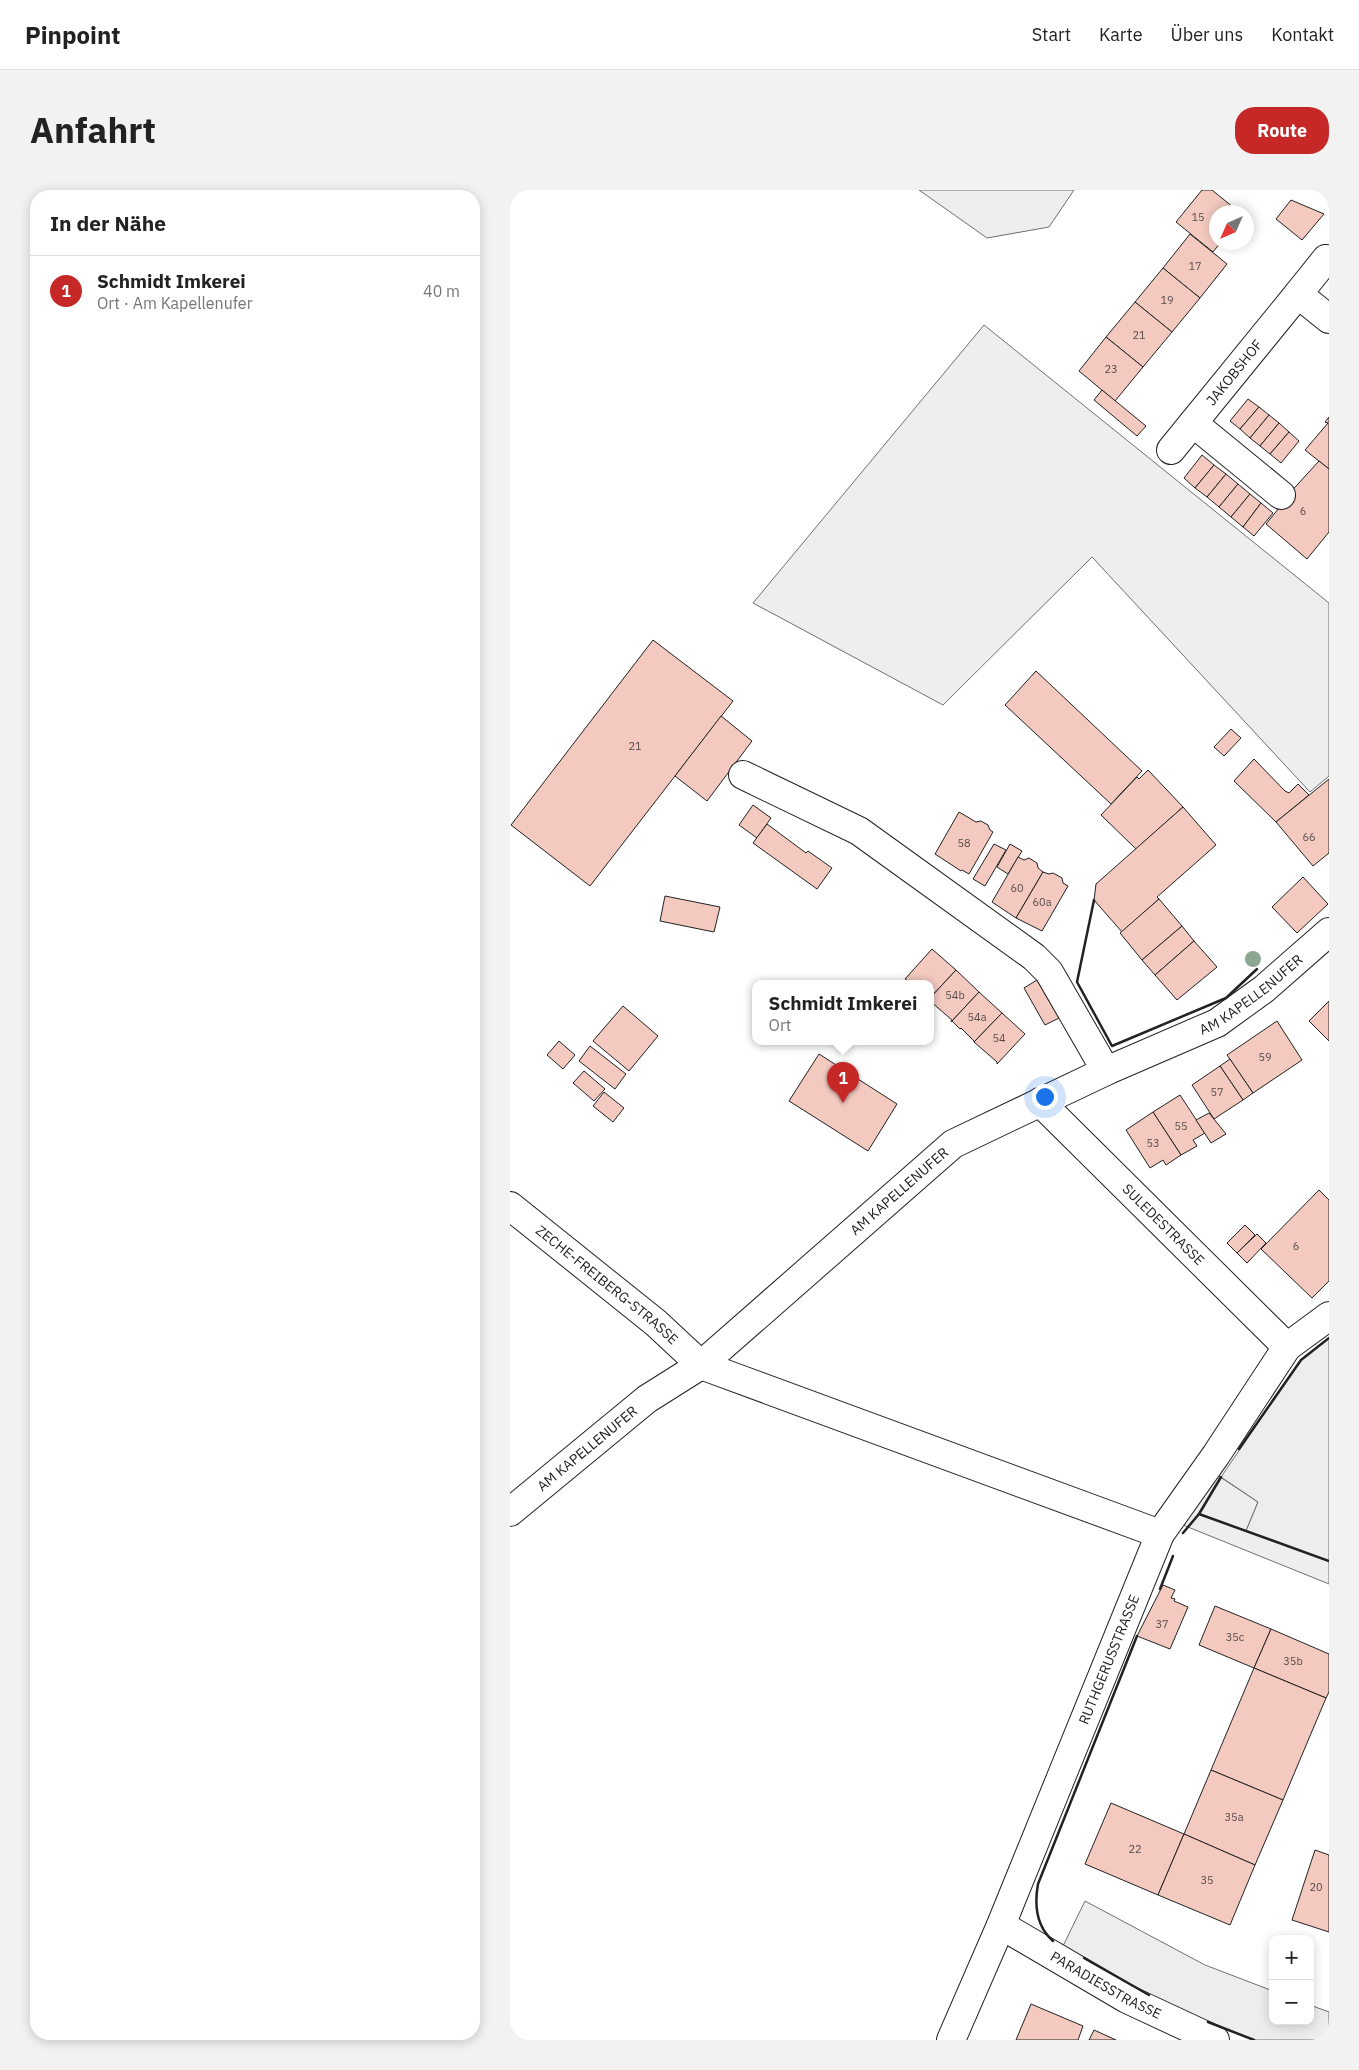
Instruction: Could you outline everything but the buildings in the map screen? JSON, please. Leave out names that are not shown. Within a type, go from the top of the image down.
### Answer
[{"type":"street","name":"JAKOBSHOF","points":[[1171,450],[1326,259]]},
{"type":"street","points":[[1298,294],[1329,319]]},
{"type":"street","points":[[1193,423],[1281,495]]},
{"type":"street","points":[[743,775],[859,831],[1034,957],[1050,972],[1106,1071]]},
{"type":"street","name":"AM KAPELLENUFER","points":[[510,1512],[648,1399],[701,1365],[953,1144],[1106,1071],[1217,1022],[1264,989],[1329,932]]},
{"type":"street","name":"SULEDESTRASSE","points":[[1040,1102],[1287,1347]]},
{"type":"street","name":"ZECHE-FREIBERG-STRASSE","points":[[510,1206],[656,1323],[701,1365]]},
{"type":"street","name":"RUTHGERUSSTRASSE","points":[[951,2040],[1160,1534],[1216,1455],[1287,1347],[1329,1316]]},
{"type":"street","points":[[701,1365],[1160,1534]]},
{"type":"street","name":"PARADIESSTRASSE","points":[[1000,1925],[1127,1999],[1215,2040]]},
{"type":"shaded area","points":[[919,190],[1074,190],[1049,227],[987,238]]},
{"type":"shaded area","points":[[984,325],[1329,603],[1329,776],[1310,792],[1092,557],[943,705],[753,603]]},
{"type":"shaded area","points":[[1329,1338],[1329,1561],[1246,1531],[1258,1502],[1221,1477],[1301,1360]]},
{"type":"shaded area","points":[[1214,1473],[1258,1502],[1246,1531],[1329,1561],[1329,1584],[1178,1523]]},
{"type":"shaded area","points":[[1085,1901],[1205,1965],[1269,1989],[1269,2025],[1314,2025],[1314,2006],[1329,2012],[1329,2040],[1254,2040],[1178,2011],[1063,1946]]},
{"type":"wall","points":[[1094,900],[1077,982],[1112,1046],[1226,998],[1257,969]]},
{"type":"wall","points":[[1239,1449],[1301,1360],[1329,1338]]},
{"type":"wall","points":[[1221,1477],[1199,1514],[1329,1561]]},
{"type":"wall","points":[[1183,1533],[1199,1514]]},
{"type":"wall","points":[[1160,1589],[1173,1556]]},
{"type":"wall","points":[[1053,1941],[1043,1929],[1038,1915],[1036,1900],[1038,1884],[1137,1636]]},
{"type":"wall","points":[[1084,1958],[1149,1995]]},
{"type":"wall","points":[[1208,2022],[1254,2040]]},
{"type":"place","name":"Schmidt Imkerei","points":[[843,1103]]}]
